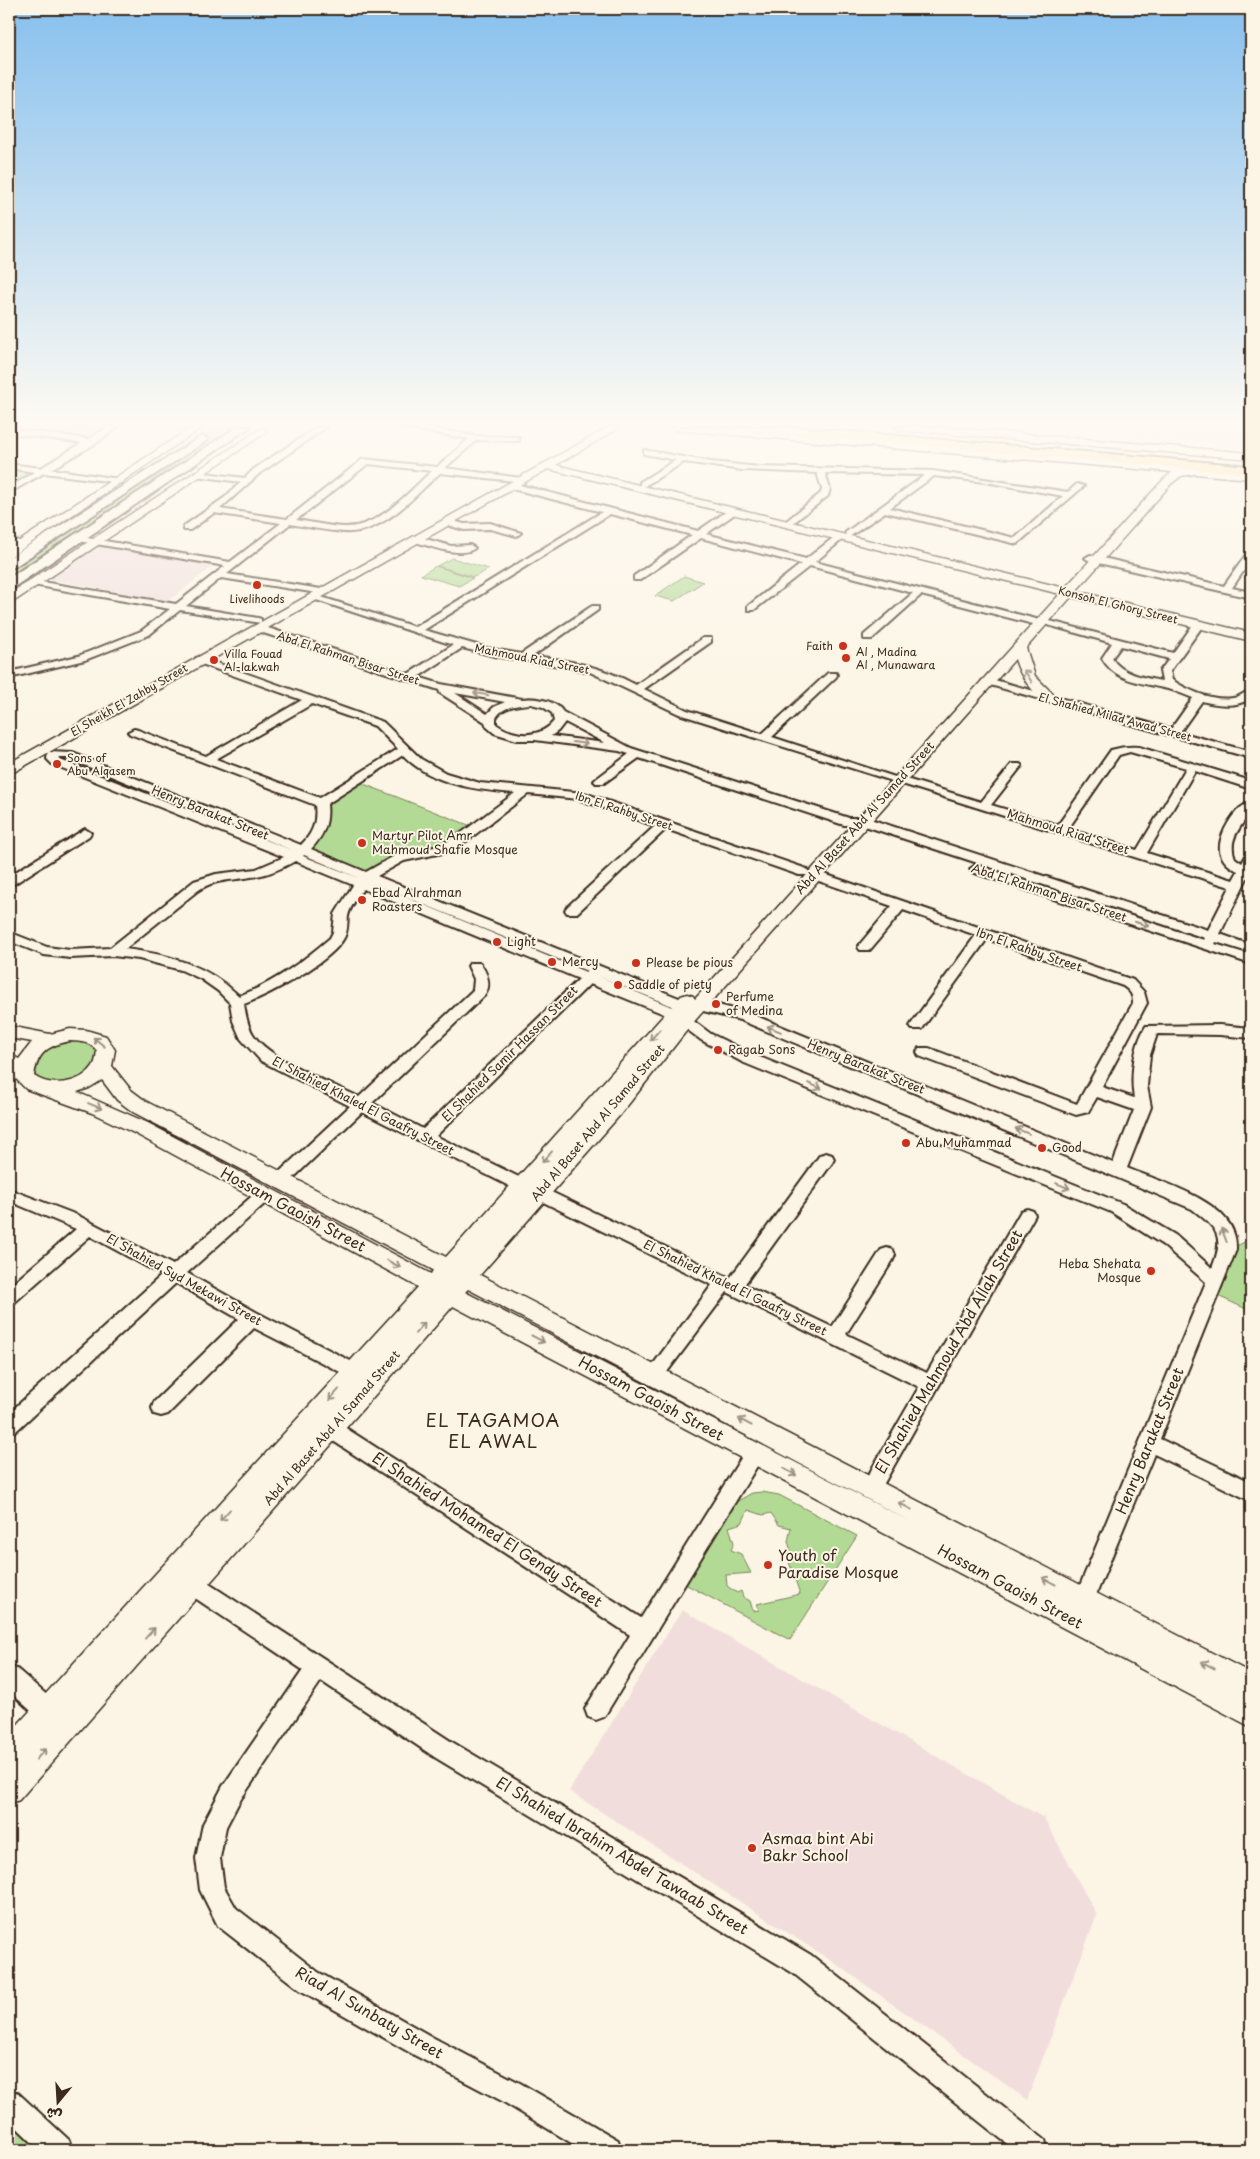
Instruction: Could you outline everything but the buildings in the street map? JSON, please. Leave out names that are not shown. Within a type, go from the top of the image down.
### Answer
[{"type":"main road","points":[[9,564],[65,528]]},
{"type":"main road","points":[[9,584],[93,528]]},
{"type":"street","points":[[12,548],[44,528]]},
{"type":"street","points":[[9,599],[114,528]]},
{"type":"street","points":[[9,675],[52,666],[107,649],[145,634],[281,528]]},
{"type":"street","points":[[330,528],[346,530],[359,528]]},
{"type":"street","name":"El Sheikh El Zahby Street","points":[[9,761],[433,528]]},
{"type":"street","name":"El Sheikh El Zahby Street","points":[[315,593],[436,528]]},
{"type":"street","points":[[497,528],[517,533]]},
{"type":"street","points":[[417,630],[581,528]]},
{"type":"street","points":[[672,528],[1175,657]]},
{"type":"street","points":[[637,578],[709,528]]},
{"type":"street","name":"Konsoh El Ghory Street","points":[[814,528],[1251,631]]},
{"type":"street","points":[[751,608],[806,562],[855,528]]},
{"type":"street","points":[[960,528],[1017,541],[1032,528]]},
{"type":"street","name":"Abd Al Baset Abd Al Samad Street","points":[[458,1271],[521,1185],[610,1087],[685,1011],[856,824],[1121,528]]},
{"type":"street","name":"Abd Al Baset Abd Al Samad Street","points":[[1094,559],[1124,528]]},
{"type":"street","points":[[78,538],[92,542],[232,565]]},
{"type":"street","points":[[415,539],[451,549],[470,548]]},
{"type":"street","points":[[1226,590],[1251,554]]},
{"type":"street","points":[[1094,559],[1251,595]]},
{"type":"street","name":"Mahmoud Riad Street","points":[[219,575],[315,593],[417,630],[498,654],[578,666],[610,676],[683,712],[1237,885]]},
{"type":"street","name":"Abd El Rahman Bisar Street","points":[[33,582],[180,608],[258,625],[439,687],[547,705],[560,715],[633,752]]},
{"type":"street","name":"Konsoh El Ghory Street","points":[[1067,589],[1251,637]]},
{"type":"street","points":[[868,637],[919,592]]},
{"type":"street","points":[[524,657],[595,608]]},
{"type":"street","name":"Abd Al Baset Abd Al Samad Street","points":[[895,779],[1020,647],[1037,622]]},
{"type":"street","points":[[1176,688],[1167,681],[1165,671],[1199,624]]},
{"type":"street","name":"El Sheikh El Zahby Street","points":[[9,769],[258,625]]},
{"type":"street","points":[[637,689],[706,640]]},
{"type":"street","points":[[1118,642],[1107,658],[1112,666],[1124,674],[1176,688],[1199,697],[1226,701],[1251,708]]},
{"type":"street","points":[[410,677],[460,644]]},
{"type":"street","points":[[1020,647],[1026,674],[1036,687],[1050,699]]},
{"type":"street","name":"Ibn El Rahby Street","points":[[200,660],[379,724],[394,736],[404,750],[424,766],[452,779],[486,788],[580,796],[1128,983],[1136,989],[1140,996],[1140,1003],[1084,1108],[1076,1110],[924,1052]]},
{"type":"street","points":[[764,738],[832,675]]},
{"type":"street","name":"El Shahied Milad Awad Street","points":[[987,682],[1248,754]]},
{"type":"street","name":"Abd El Rahman Bisar Street","points":[[439,687],[490,720],[495,730],[503,734],[518,737],[534,736],[633,752],[1210,941],[1251,960]]},
{"type":"street","points":[[1013,689],[1014,693],[1024,701],[1215,753],[1230,755],[1248,754]]},
{"type":"street","points":[[1226,701],[1247,698],[1251,693]]},
{"type":"street","points":[[1174,734],[1199,697]]},
{"type":"street","points":[[207,760],[310,700]]},
{"type":"street","points":[[490,720],[492,713],[500,708],[522,702]]},
{"type":"street","points":[[534,736],[552,730],[560,721],[560,715]]},
{"type":"street","points":[[134,732],[321,803]]},
{"type":"street","points":[[1060,830],[1115,752],[1130,749],[1139,750],[1251,785]]},
{"type":"street","points":[[321,803],[404,750]]},
{"type":"street","points":[[600,781],[633,752]]},
{"type":"street","name":"Henry Barakat Street","points":[[298,854],[69,755],[52,754],[52,759],[56,762],[298,854],[685,1011],[744,1016],[1118,1171],[1198,1206],[1215,1218],[1226,1234],[1228,1250],[1084,1600]]},
{"type":"street","points":[[984,806],[1016,766]]},
{"type":"street","points":[[1140,855],[1192,767]]},
{"type":"street","points":[[9,936],[44,951],[56,953],[113,952],[163,960],[206,976],[223,988],[237,1002],[261,994],[275,986],[336,940],[340,932],[342,914],[363,880],[400,858],[442,849],[457,842],[524,792]]},
{"type":"street","points":[[1244,870],[1229,858],[1226,851],[1234,824],[1251,805],[1247,800],[1251,795]]},
{"type":"street","points":[[113,952],[203,882],[213,878],[259,872],[298,854],[313,840],[320,828],[323,815],[321,803]]},
{"type":"street","points":[[572,910],[664,824]]},
{"type":"street","points":[[9,881],[86,833]]},
{"type":"street","points":[[1210,941],[1251,857]]},
{"type":"street","points":[[865,946],[900,905]]},
{"type":"street","points":[[917,1026],[984,934]]},
{"type":"street","name":"Abd El Rahman Bisar Street","points":[[1210,941],[1251,949]]},
{"type":"street","points":[[9,1425],[272,1187],[480,992],[482,984],[480,973],[475,966]]},
{"type":"street","name":"El Shahied Samir Hassan Street","points":[[425,1138],[592,974]]},
{"type":"street","name":"El Shahied Khaled El Gaafry Street","points":[[237,1002],[240,1021],[248,1039],[266,1057],[521,1185]]},
{"type":"street","name":"Abd Al Baset Abd Al Samad Street","points":[[9,1790],[331,1428],[442,1289],[458,1271],[539,1193],[613,1110],[685,1011]]},
{"type":"street","name":"Henry Barakat Street","points":[[685,1011],[706,1037],[747,1058],[1117,1208],[1168,1240],[1216,1281]]},
{"type":"street","points":[[1130,1022],[1151,1029],[1220,1030],[1251,1033]]},
{"type":"street","points":[[1118,1171],[1143,1107],[1139,1086],[1143,1055],[1151,1029]]},
{"type":"street","points":[[9,1032],[51,1040]]},
{"type":"street","points":[[9,1060],[30,1082],[50,1089],[65,1088],[80,1084],[93,1077],[103,1068],[107,1058],[107,1049],[102,1042],[92,1036],[80,1034],[65,1035],[38,1047],[28,1056],[24,1066],[25,1076]]},
{"type":"street","name":"Hossam Gaoish Street","points":[[103,1068],[124,1095],[140,1107],[442,1289],[1251,1713]]},
{"type":"street","name":"Hossam Gaoish Street","points":[[50,1089],[100,1108],[458,1271],[1251,1688]]},
{"type":"street","points":[[1094,1090],[1143,1107]]},
{"type":"street","points":[[655,1374],[729,1285],[826,1159]]},
{"type":"street","name":"El Shahied Khaled El Gaafry Street","points":[[539,1193],[931,1384]]},
{"type":"street","name":"El Shahied Syd Mekawi Street","points":[[9,1195],[47,1207],[175,1273],[252,1318],[356,1372]]},
{"type":"street","name":"El Shahied Mahmoud Abd Allah Street","points":[[871,1488],[1026,1215]]},
{"type":"street","points":[[9,1297],[88,1228]]},
{"type":"street","points":[[835,1337],[887,1254]]},
{"type":"street","name":"Abd Al Baset Abd Al Samad Street","points":[[9,1754],[356,1372],[442,1289]]},
{"type":"street","points":[[161,1408],[252,1318]]},
{"type":"street","name":"El Shahied Mohamed El Gendy Street","points":[[331,1428],[644,1632]]},
{"type":"street","points":[[1150,1443],[1251,1492]]},
{"type":"street","points":[[596,1709],[755,1453]]},
{"type":"street","name":"El Shahied Ibrahim Abdel Tawaab Street","points":[[193,1585],[444,1750],[802,1964],[1003,2122],[1035,2150]]},
{"type":"street","name":"Riad Al Sunbaty Street","points":[[317,1668],[230,1794],[215,1824],[208,1858],[212,1890],[227,1917],[309,1981],[424,2047],[511,2092],[608,2150]]},
{"type":"street","points":[[9,1677],[48,1712]]},
{"type":"street","points":[[9,2102],[59,2150]]},
{"type":"shaded area","points":[[92,545],[210,565],[211,568],[168,601],[43,578]]},
{"type":"shaded area","points":[[682,1610],[1044,1818],[1097,1915],[1027,2100],[842,1968],[569,1791]]},
{"type":"green space","points":[[64,528],[94,528],[9,584],[9,564]]},
{"type":"green space","points":[[452,558],[489,569],[474,577],[437,566]]},
{"type":"green space","points":[[436,566],[473,578],[459,586],[421,575]]},
{"type":"green space","points":[[684,576],[703,582],[674,601],[655,596]]},
{"type":"green space","points":[[356,781],[476,828],[443,849],[414,854],[366,877],[302,851],[308,845],[321,803]]},
{"type":"green space","points":[[65,1035],[107,1049],[80,1084],[30,1083],[28,1056]]},
{"type":"green space","points":[[1251,1239],[1251,1311],[1211,1293],[1228,1250]]},
{"type":"green space","points":[[762,1492],[779,1495],[857,1536],[790,1640],[685,1584],[736,1502],[752,1493]],"holes":[[[748,1510],[763,1515],[771,1513],[779,1525],[791,1528],[788,1541],[792,1555],[787,1556],[800,1594],[757,1604],[759,1610],[753,1611],[750,1601],[743,1597],[741,1591],[737,1593],[727,1586],[726,1575],[751,1573],[741,1554],[731,1550],[734,1543],[729,1527],[742,1523]]]},
{"type":"green space","points":[[9,2102],[59,2150],[9,2150]]},
{"type":"place","name":"Livelihoods","points":[[257,585]]},
{"type":"place","name":"Faith","points":[[843,646]]},
{"type":"place","name":"Al , Madina Al , Munawara","points":[[846,658]]},
{"type":"place","name":"Villa Fouad Al-lakwah","points":[[214,660]]},
{"type":"place","name":"Sons of Abu Alqasem","points":[[57,764]]},
{"type":"place","name":"Martyr Pilot Amr Mahmoud Shafie Mosque","points":[[362,843]]},
{"type":"place","name":"Ebad Alrahman Roasters","points":[[362,900]]},
{"type":"place","name":"Light","points":[[497,942]]},
{"type":"place","name":"Mercy","points":[[552,962]]},
{"type":"place","name":"Please be pious","points":[[636,963]]},
{"type":"place","name":"Saddle of piety","points":[[618,985]]},
{"type":"place","name":"Perfume of Medina","points":[[716,1004]]},
{"type":"place","name":"Ragab Sons","points":[[718,1050]]},
{"type":"place","name":"Abu Muhammad","points":[[906,1143]]},
{"type":"place","name":"Good","points":[[1042,1148]]},
{"type":"place","name":"Heba Shehata Mosque","points":[[1151,1271]]},
{"type":"place","name":"Youth of Paradise Mosque","points":[[768,1565]]},
{"type":"place","name":"Asmaa bint Abi Bakr School","points":[[752,1848]]},
{"type":"district","name":"EL TAGAMOA EL AWAL","points":[[493,1431]]}]
